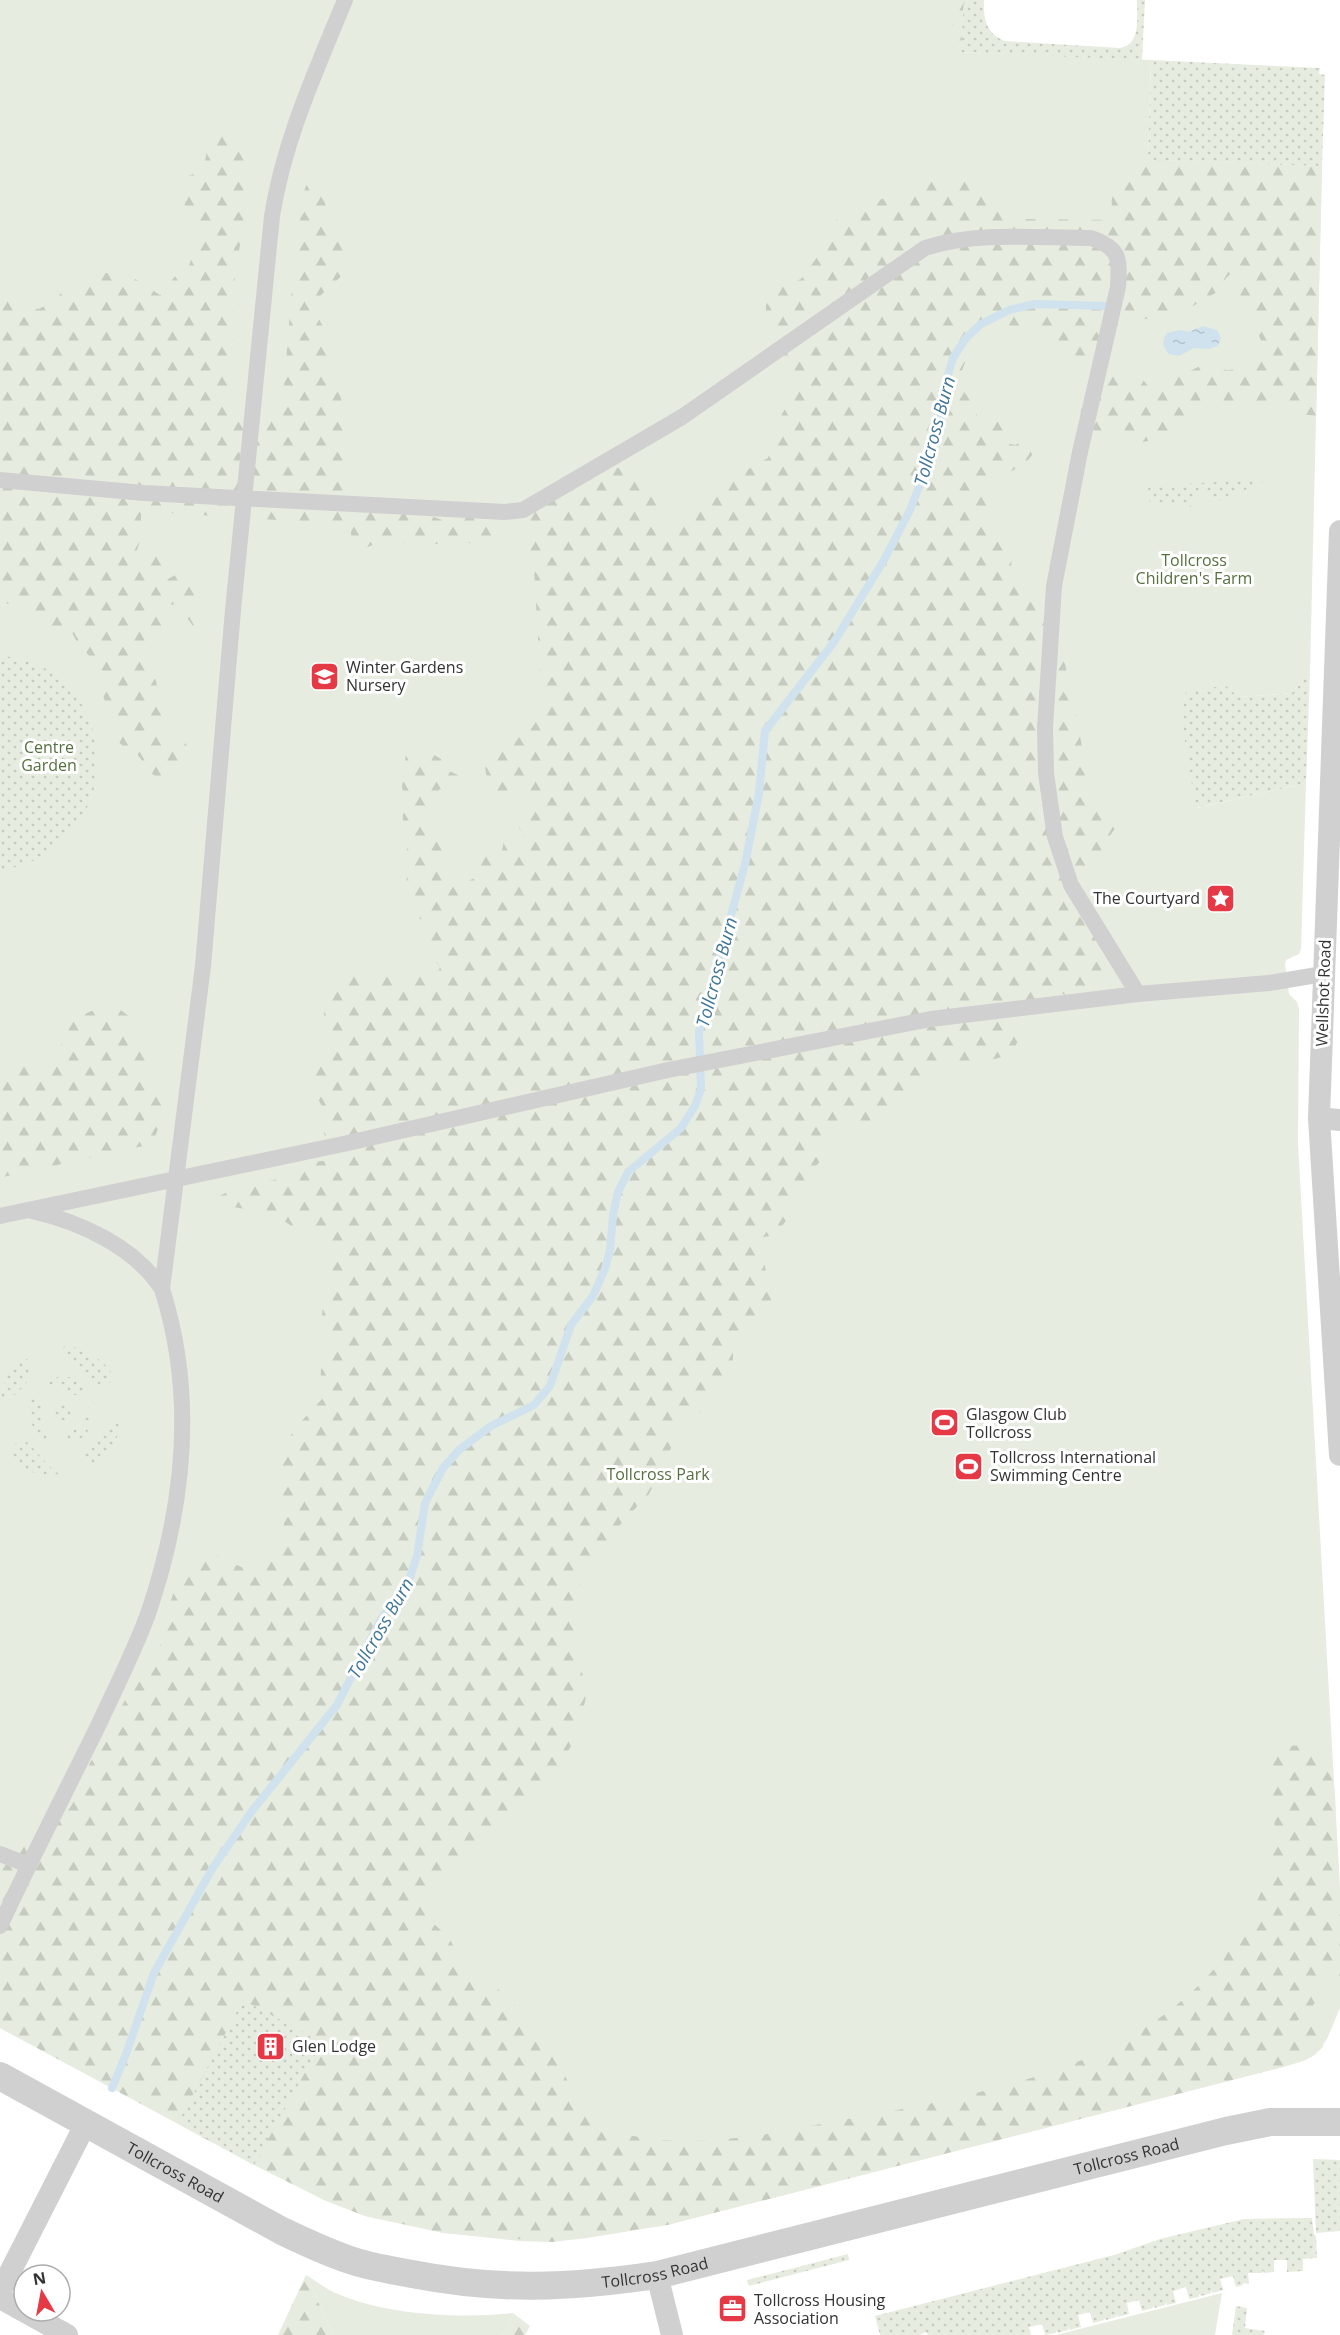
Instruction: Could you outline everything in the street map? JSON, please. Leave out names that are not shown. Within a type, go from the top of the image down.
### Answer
[{"type":"street","points":[[0,1926],[121,1678],[147,1615],[165,1552],[182,1467],[184,1419],[176,1343],[162,1288],[203,966],[243,498],[272,216],[278,180],[293,129],[345,0]]},
{"type":"street","points":[[0,480],[144,493],[505,512],[523,510],[682,417],[925,248],[948,241],[976,238],[1090,238],[1108,244],[1116,253],[1120,265],[1118,287],[1105,339],[1054,586],[1046,728],[1046,773],[1055,837],[1071,885],[1138,994]]},
{"type":"street","name":"Wellshot Road","points":[[1340,531],[1323,974],[1340,1455]]},
{"type":"street","points":[[0,1216],[348,1143],[668,1070],[930,1019],[1138,994],[1232,987],[1323,974]]},
{"type":"street","points":[[28,1210],[69,1222],[110,1242],[142,1264],[162,1288]]},
{"type":"street","points":[[0,1854],[28,1865]]},
{"type":"street","name":"Tollcross Road","points":[[0,2076],[282,2231],[351,2260],[427,2277],[516,2287],[589,2285],[657,2274],[1226,2131],[1270,2122],[1340,2122]]},
{"type":"street","points":[[0,2292],[86,2123]]},
{"type":"street","points":[[657,2274],[672,2335]]},
{"type":"street","points":[[0,2298],[67,2335]]},
{"type":"green space","name":"Tollcross Park","points":[[0,0],[964,0],[962,52],[1151,60],[1148,160],[1322,166],[1310,672],[1292,693],[1184,698],[1186,744],[1197,808],[1306,783],[1301,949],[1299,954],[1286,960],[1285,964],[1289,994],[1297,1002],[1299,1009],[1298,1144],[1340,1888],[1340,2008],[1327,2039],[1316,2054],[1306,2060],[1283,2067],[667,2225],[552,2242],[444,2233],[365,2216],[324,2200],[0,2028]]},
{"type":"green space","points":[[945,0],[964,0],[961,52]]},
{"type":"green space","points":[[964,0],[984,0],[987,25],[994,34],[1005,41],[1120,48],[1132,42],[1137,22],[1137,0],[1145,0],[1142,60],[961,52]]},
{"type":"green space","points":[[1151,60],[1320,68],[1319,74],[1325,75],[1322,166],[1148,160]]},
{"type":"green space","points":[[225,130],[242,144],[247,157],[249,173],[235,274],[232,372],[227,393],[216,406],[265,407],[283,400],[295,249],[305,188],[311,177],[323,182],[330,241],[342,240],[349,248],[349,269],[321,295],[314,309],[335,355],[336,363],[327,371],[337,387],[344,407],[348,431],[344,447],[346,504],[423,513],[442,520],[463,516],[487,516],[492,522],[495,535],[477,542],[454,545],[421,542],[413,539],[397,543],[387,539],[363,549],[353,539],[352,525],[141,511],[141,538],[132,565],[155,551],[167,562],[168,579],[181,572],[190,573],[197,581],[196,596],[200,614],[198,625],[193,626],[178,605],[165,604],[156,607],[164,625],[157,635],[135,647],[146,659],[154,673],[164,733],[180,739],[189,749],[189,762],[186,769],[177,779],[164,781],[151,773],[135,752],[124,747],[117,740],[102,692],[104,673],[77,642],[71,631],[41,625],[14,606],[0,603],[0,293],[18,306],[39,309],[56,299],[68,285],[102,273],[126,273],[160,295],[176,275],[189,266],[197,240],[191,218],[182,199],[186,177],[200,170],[206,159],[209,142],[217,133]]},
{"type":"green space","points":[[1148,160],[1322,166],[1316,416],[1301,414],[1284,402],[1272,402],[1261,406],[1234,401],[1208,403],[1201,410],[1178,422],[1165,437],[1139,443],[1117,432],[1104,435],[1095,431],[1081,419],[1081,405],[1085,398],[1109,376],[1117,372],[1135,373],[1152,392],[1165,372],[1175,369],[1186,373],[1206,363],[1216,368],[1233,370],[1249,364],[1257,355],[1262,343],[1255,326],[1238,309],[1243,289],[1240,278],[1241,269],[1234,271],[1226,278],[1217,292],[1176,316],[1164,319],[1134,319],[1110,349],[1094,356],[1077,356],[1058,341],[1039,332],[1018,329],[997,332],[979,341],[971,350],[956,386],[970,399],[977,416],[998,416],[1005,430],[1007,443],[1015,445],[1025,441],[1035,448],[1032,456],[1026,462],[991,484],[986,496],[986,504],[994,526],[1011,556],[1009,580],[1027,588],[1061,644],[1093,800],[1103,816],[1119,824],[1107,842],[1104,862],[1078,880],[1086,892],[1090,905],[1094,933],[1106,970],[1105,986],[1099,992],[1084,996],[1056,992],[1038,1013],[1010,1017],[1020,1036],[1012,1054],[991,1060],[943,1062],[929,1069],[898,1103],[880,1117],[859,1125],[834,1129],[833,1140],[819,1143],[821,1160],[816,1166],[808,1169],[808,1186],[800,1195],[785,1200],[786,1221],[774,1235],[760,1238],[766,1272],[764,1279],[771,1300],[765,1322],[733,1333],[733,1360],[726,1380],[713,1402],[680,1429],[649,1494],[617,1528],[582,1576],[574,1621],[586,1697],[577,1736],[553,1776],[520,1815],[453,1873],[429,1886],[433,1923],[449,1938],[466,1969],[482,1976],[523,2014],[541,2048],[557,2059],[584,2115],[622,2134],[656,2139],[711,2140],[766,2134],[939,2101],[1031,2078],[1103,2051],[1135,2034],[1165,2014],[1206,1978],[1243,1929],[1261,1892],[1272,1854],[1275,1824],[1270,1771],[1273,1759],[1278,1751],[1288,1746],[1306,1747],[1316,1752],[1325,1761],[1331,1772],[1335,1795],[1340,1993],[1328,1980],[1320,1961],[1320,1988],[1316,2002],[1297,2021],[1318,2025],[1323,2033],[1323,2047],[1300,2062],[1283,2067],[667,2225],[552,2242],[444,2233],[365,2216],[324,2200],[254,2165],[0,2028],[0,1846],[15,1844],[53,1827],[72,1805],[90,1763],[146,1663],[161,1644],[167,1631],[169,1606],[181,1572],[191,1557],[203,1553],[215,1554],[241,1567],[261,1564],[274,1554],[284,1524],[279,1461],[285,1444],[296,1427],[322,1399],[321,1370],[328,1354],[322,1314],[328,1271],[337,1245],[327,1242],[317,1230],[296,1229],[284,1221],[259,1215],[250,1210],[206,1202],[232,1190],[298,1174],[315,1162],[335,1159],[327,1146],[320,1119],[322,1106],[316,1092],[314,1075],[328,1050],[330,1029],[324,1014],[326,1005],[332,991],[342,980],[348,975],[362,971],[402,976],[439,970],[440,967],[422,930],[428,921],[420,919],[418,914],[421,907],[413,904],[407,882],[409,859],[403,814],[407,811],[402,787],[406,753],[424,749],[441,759],[443,768],[462,777],[460,788],[456,792],[440,789],[419,812],[433,821],[437,830],[437,840],[442,838],[450,848],[450,859],[446,865],[449,872],[455,875],[458,889],[468,894],[468,881],[477,877],[476,868],[485,853],[489,851],[501,855],[504,841],[525,835],[517,825],[516,814],[525,809],[525,799],[517,794],[517,790],[506,794],[496,791],[486,774],[485,766],[496,753],[503,752],[513,755],[515,742],[538,719],[542,707],[534,569],[525,562],[519,552],[528,538],[529,518],[538,505],[610,469],[632,466],[651,479],[667,536],[684,509],[718,486],[768,458],[782,414],[792,397],[787,373],[766,324],[766,305],[780,288],[801,279],[821,252],[831,224],[864,202],[873,203],[900,191],[913,191],[931,180],[958,177],[999,199],[1020,219],[1118,220],[1112,206],[1117,183],[1127,171]]},
{"type":"green space","points":[[1270,479],[1212,504],[1206,492],[1193,494],[1191,507],[1167,503],[1150,504],[1148,486]]},
{"type":"green space","name":"Centre Garden","points":[[0,656],[34,663],[61,680],[81,703],[93,732],[97,763],[92,794],[78,823],[54,848],[42,856],[29,863],[7,869],[0,869]]},
{"type":"green space","points":[[1310,672],[1306,783],[1196,808],[1184,730],[1184,701],[1187,690],[1226,686],[1238,697],[1292,693]]},
{"type":"green space","points":[[114,1005],[130,1017],[129,1036],[147,1056],[150,1064],[139,1075],[150,1081],[163,1097],[158,1129],[152,1144],[0,1176],[0,1067],[20,1062],[54,1063],[61,1053],[62,1037],[69,1024],[91,1011]]},
{"type":"green space","points":[[64,1346],[85,1351],[97,1358],[112,1373],[111,1382],[105,1386],[94,1383],[63,1350]]},
{"type":"green space","points":[[26,1359],[30,1361],[31,1375],[23,1387],[0,1407],[1,1393],[9,1372],[19,1362]]},
{"type":"green space","points":[[60,1376],[80,1382],[84,1388],[83,1394],[74,1395],[66,1389],[46,1382]]},
{"type":"green space","points":[[32,1399],[38,1399],[42,1408],[49,1442],[31,1423],[28,1410]]},
{"type":"green space","points":[[62,1403],[68,1406],[71,1412],[68,1418],[62,1421],[56,1418],[53,1412],[56,1406]]},
{"type":"green space","points":[[88,1407],[91,1407],[92,1413],[88,1431],[80,1439],[68,1442],[66,1433],[82,1427]]},
{"type":"green space","points":[[122,1413],[117,1438],[107,1456],[94,1465],[86,1465],[82,1460],[83,1451]]},
{"type":"green space","points":[[21,1439],[59,1474],[58,1477],[35,1473],[16,1460],[13,1446]]},
{"type":"green space","points":[[243,2000],[322,2042],[254,2165],[178,2123]]},
{"type":"green space","points":[[1313,2159],[1340,2160],[1340,2231],[1316,2233]]},
{"type":"green space","points":[[1312,2218],[1317,2258],[1303,2259],[1303,2271],[1287,2272],[1287,2260],[1274,2260],[1274,2272],[1264,2273],[1263,2270],[1262,2273],[1248,2273],[1249,2284],[1243,2283],[1236,2287],[1233,2276],[1220,2279],[1223,2290],[1213,2293],[1211,2291],[1201,2296],[1199,2294],[1199,2297],[1189,2299],[1186,2287],[1173,2291],[1176,2303],[1167,2305],[1166,2302],[1165,2305],[1155,2308],[1154,2305],[1153,2308],[1142,2311],[1139,2300],[1127,2303],[1129,2314],[1118,2317],[1117,2315],[1106,2320],[1105,2318],[1093,2323],[1090,2312],[1078,2315],[1081,2327],[1070,2330],[1069,2327],[1068,2330],[1058,2333],[1057,2330],[1056,2333],[1045,2335],[1042,2324],[1029,2327],[1031,2335],[928,2335],[926,2332],[920,2335],[880,2335],[875,2316],[1114,2255],[1160,2239],[1244,2219]]},
{"type":"green space","points":[[848,2254],[849,2260],[749,2286],[747,2280]]},
{"type":"green space","points":[[306,2275],[338,2294],[378,2307],[424,2314],[470,2316],[513,2313],[509,2330],[501,2335],[333,2335]]},
{"type":"green space","points":[[306,2275],[333,2335],[278,2335]]},
{"type":"green space","points":[[1222,2293],[1215,2335],[1056,2335]]},
{"type":"green space","points":[[1236,2306],[1247,2308],[1245,2328],[1265,2331],[1264,2335],[1232,2335]]},
{"type":"green space","points":[[513,2313],[530,2326],[525,2335],[501,2335],[509,2330]]},
{"type":"water","points":[[1203,326],[1217,330],[1221,338],[1218,346],[1209,349],[1194,348],[1179,356],[1169,354],[1163,341],[1167,333],[1180,330],[1188,332]]},
{"type":"waterway","name":"Tollcross Burn","points":[[112,2088],[154,1973],[212,1869],[252,1811],[337,1705],[381,1619],[408,1583],[417,1556],[425,1503],[443,1468],[459,1450],[491,1426],[534,1405],[550,1386],[571,1325],[593,1296],[605,1269],[618,1192],[628,1172],[681,1128],[695,1106],[701,1089],[699,1032],[745,864],[759,793],[765,731],[834,642],[884,560],[910,510],[930,459],[940,421],[944,389],[953,358],[966,338],[981,324],[1009,310],[1035,304],[1106,306]]},
{"type":"place","name":"Winter Gardens Nursery","points":[[325,676]]},
{"type":"place","name":"The Courtyard","points":[[1221,898]]},
{"type":"place","name":"Glasgow Club Tollcross","points":[[945,1423]]},
{"type":"place","name":"Tollcross International Swimming Centre","points":[[969,1466]]},
{"type":"place","name":"Glen Lodge","points":[[271,2046]]},
{"type":"place","name":"Tollcross Housing Association","points":[[733,2309]]},
{"type":"park label","name":"Tollcross Children's Farm","points":[[1194,569]]}]
